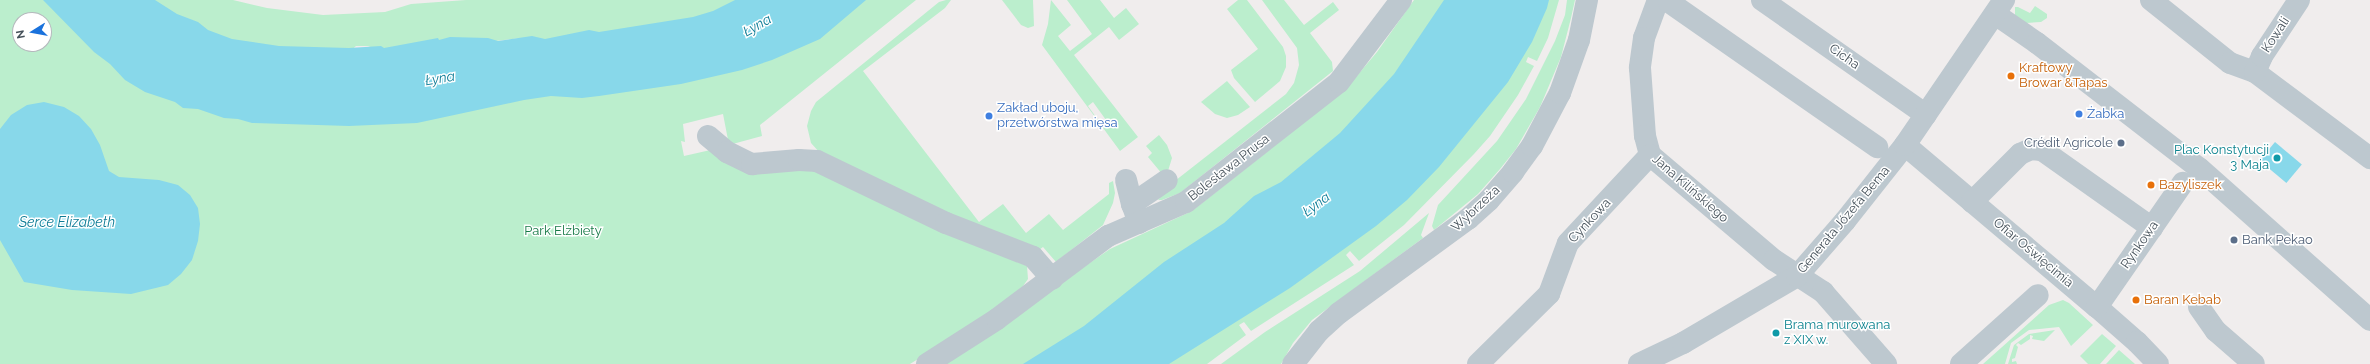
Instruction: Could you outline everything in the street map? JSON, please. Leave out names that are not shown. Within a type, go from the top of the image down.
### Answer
[{"type":"street","name":"Bolesława Prusa","points":[[927,364],[997,319],[1108,236],[1135,213],[1186,202],[1339,82],[1401,0]]},
{"type":"street","name":"Wybrzeża","points":[[1293,364],[1307,343],[1324,326],[1468,219],[1489,200],[1513,172],[1532,146],[1560,93],[1579,40],[1587,0]]},
{"type":"street","name":"Cicha","points":[[1762,0],[1926,115]]},
{"type":"street","points":[[2151,0],[2230,63],[2256,72],[2370,158]]},
{"type":"street","name":"Kowali","points":[[2256,72],[2262,56],[2299,0]]},
{"type":"street","points":[[1664,1],[1877,147]]},
{"type":"street","name":"Jana Kilińskiego","points":[[1664,1],[1644,38],[1640,68],[1645,136],[1650,155],[1768,255],[1797,276],[1823,292],[1886,364]]},
{"type":"street","points":[[2000,7],[2037,43],[2199,168],[2370,320]]},
{"type":"street","name":"Generała Józefa Bema","points":[[1639,364],[1683,343],[1797,276],[1845,222],[1905,145],[2000,7]]},
{"type":"street","points":[[708,136],[727,152],[752,164],[799,160],[817,161],[946,223],[1033,257],[1052,278]]},
{"type":"street","name":"Ofiar Oświęcimia","points":[[1905,145],[2097,307],[2137,342],[2158,364]]},
{"type":"street","points":[[1972,202],[2020,154],[2031,150],[2042,150],[2152,228]]},
{"type":"street","name":"Cynkowa","points":[[1478,364],[1549,294],[1568,243],[1650,155]]},
{"type":"street","points":[[1126,180],[1135,213]]},
{"type":"street","points":[[1135,213],[1167,180]]},
{"type":"street","name":"Rynkowa","points":[[2097,307],[2183,183]]},
{"type":"street","points":[[1961,364],[2038,295]]},
{"type":"street","points":[[2200,308],[2216,331],[2254,364]]},
{"type":"green space","name":"Park Elżbiety","points":[[0,0],[51,0],[157,89],[858,0],[916,0],[760,125],[762,136],[729,145],[723,114],[683,124],[685,142],[681,141],[684,156],[715,149],[800,165],[1027,266],[1028,279],[1023,286],[993,312],[910,364],[0,364]]},
{"type":"green space","points":[[121,0],[233,0],[267,8],[323,15],[385,12],[411,4],[466,0],[766,0],[683,27],[568,42],[521,38],[388,54],[368,46],[356,46],[347,54],[272,58]]},
{"type":"green space","points":[[951,0],[945,8],[863,71],[979,222],[1003,204],[1026,233],[1049,214],[1063,230],[1109,194],[1109,183],[1113,181],[1115,193],[1113,203],[1103,225],[1056,262],[1043,247],[1039,250],[947,215],[820,153],[811,143],[807,126],[811,111],[816,102],[939,2]]},
{"type":"green space","points":[[1002,0],[1033,0],[1034,26],[1028,28],[1021,25]]},
{"type":"green space","points":[[1051,0],[1071,25],[1058,36],[1070,51],[1092,34],[1067,0],[1100,0],[1114,18],[1126,8],[1139,24],[1119,40],[1109,27],[1074,55],[1138,137],[1120,151],[1042,45],[1048,24]],"holes":[[[1093,102],[1106,120],[1101,124],[1088,106]]]},
{"type":"green space","points":[[1238,0],[1247,0],[1283,47],[1286,56],[1286,67],[1280,81],[1255,102],[1234,78],[1231,70],[1258,49],[1227,9]]},
{"type":"green space","points":[[1262,0],[1284,0],[1304,25],[1333,2],[1339,10],[1310,33],[1332,62],[1333,71],[1180,193],[1162,200],[1158,200],[1171,184],[1286,94],[1294,83],[1299,65],[1297,48]]},
{"type":"green space","points":[[1414,0],[1472,0],[1405,101],[1035,364],[943,364],[1110,249],[1192,211],[1345,90],[1377,52]]},
{"type":"green space","points":[[1532,0],[1559,0],[1548,38],[1537,61],[1528,57],[1526,62],[1534,66],[1518,95],[1490,136],[1404,225],[1359,261],[1350,251],[1346,255],[1354,265],[1251,331],[1244,322],[1239,325],[1246,335],[1207,364],[1131,364]]},
{"type":"green space","points":[[1567,0],[1575,0],[1561,57],[1540,107],[1516,149],[1478,194],[1434,230],[1432,226],[1438,205],[1497,141],[1526,99],[1555,41],[1565,15]]},
{"type":"green space","points":[[2035,6],[2047,14],[2047,18],[2041,22],[2026,23],[2015,16],[2015,7],[2030,13]]},
{"type":"green space","points":[[1227,81],[1250,107],[1238,115],[1227,118],[1215,114],[1201,102]]},
{"type":"green space","points":[[1159,135],[1167,145],[1172,158],[1168,171],[1163,175],[1148,157],[1152,153],[1146,146]]},
{"type":"green space","points":[[1429,213],[1421,235],[1423,238],[1312,320],[1293,343],[1281,364],[1221,364],[1265,332],[1360,271]]},
{"type":"green space","points":[[2063,300],[2069,303],[2093,325],[2071,346],[2059,327],[2029,330],[2011,343],[2005,364],[1983,364],[2049,305]]},
{"type":"green space","points":[[2055,330],[2044,341],[2032,339],[2033,336],[2030,335],[2030,339],[2021,345],[2018,343],[2016,345],[2018,347],[2015,358],[2012,359],[2012,362],[2016,361],[2017,364],[2008,364],[2014,345],[2029,334]]},
{"type":"green space","points":[[2102,334],[2116,346],[2100,364],[2088,364],[2080,356]]},
{"type":"green space","points":[[2119,350],[2135,364],[2106,364]]},
{"type":"water","name":"Łyna","points":[[43,0],[155,0],[177,14],[198,22],[208,30],[232,39],[279,46],[349,48],[381,46],[384,48],[450,37],[488,38],[498,41],[532,36],[545,39],[589,30],[599,32],[693,17],[713,11],[735,0],[866,0],[820,39],[772,60],[742,70],[681,84],[599,96],[582,98],[551,96],[524,100],[417,123],[349,126],[252,123],[238,119],[224,118],[198,109],[183,108],[175,102],[145,92],[125,80],[110,64],[94,52]]},
{"type":"water","name":"Łyna","points":[[1444,0],[1549,0],[1532,42],[1508,82],[1439,167],[1407,200],[1376,226],[1290,288],[1169,364],[1023,364],[1084,326],[1164,262],[1224,223],[1254,196],[1281,182],[1340,133],[1394,74]]},
{"type":"water","name":"Serce Elizabeth","points":[[44,102],[64,107],[79,116],[91,129],[100,145],[109,171],[119,177],[159,180],[178,185],[190,195],[198,208],[200,224],[198,241],[192,260],[181,274],[168,285],[131,294],[72,290],[24,282],[0,240],[0,129],[11,115],[27,105]]},
{"type":"water","points":[[2275,142],[2302,164],[2286,183],[2260,160]]},
{"type":"place","name":"Kraftowy Browar &Tapas","points":[[2011,76]]},
{"type":"place","name":"Żabka","points":[[2079,114]]},
{"type":"place","name":"Zakład uboju, przetwórstwa mięsa","points":[[989,116]]},
{"type":"place","name":"Crédit Agricole","points":[[2121,143]]},
{"type":"place","name":"Plac Konstytucji 3 Maja","points":[[2277,158]]},
{"type":"place","name":"Bazyliszek","points":[[2151,185]]},
{"type":"place","name":"Bank Pekao","points":[[2234,240]]},
{"type":"place","name":"Baran Kebab","points":[[2136,300]]},
{"type":"place","name":"Brama murowana z XIX w.","points":[[1776,333]]}]
